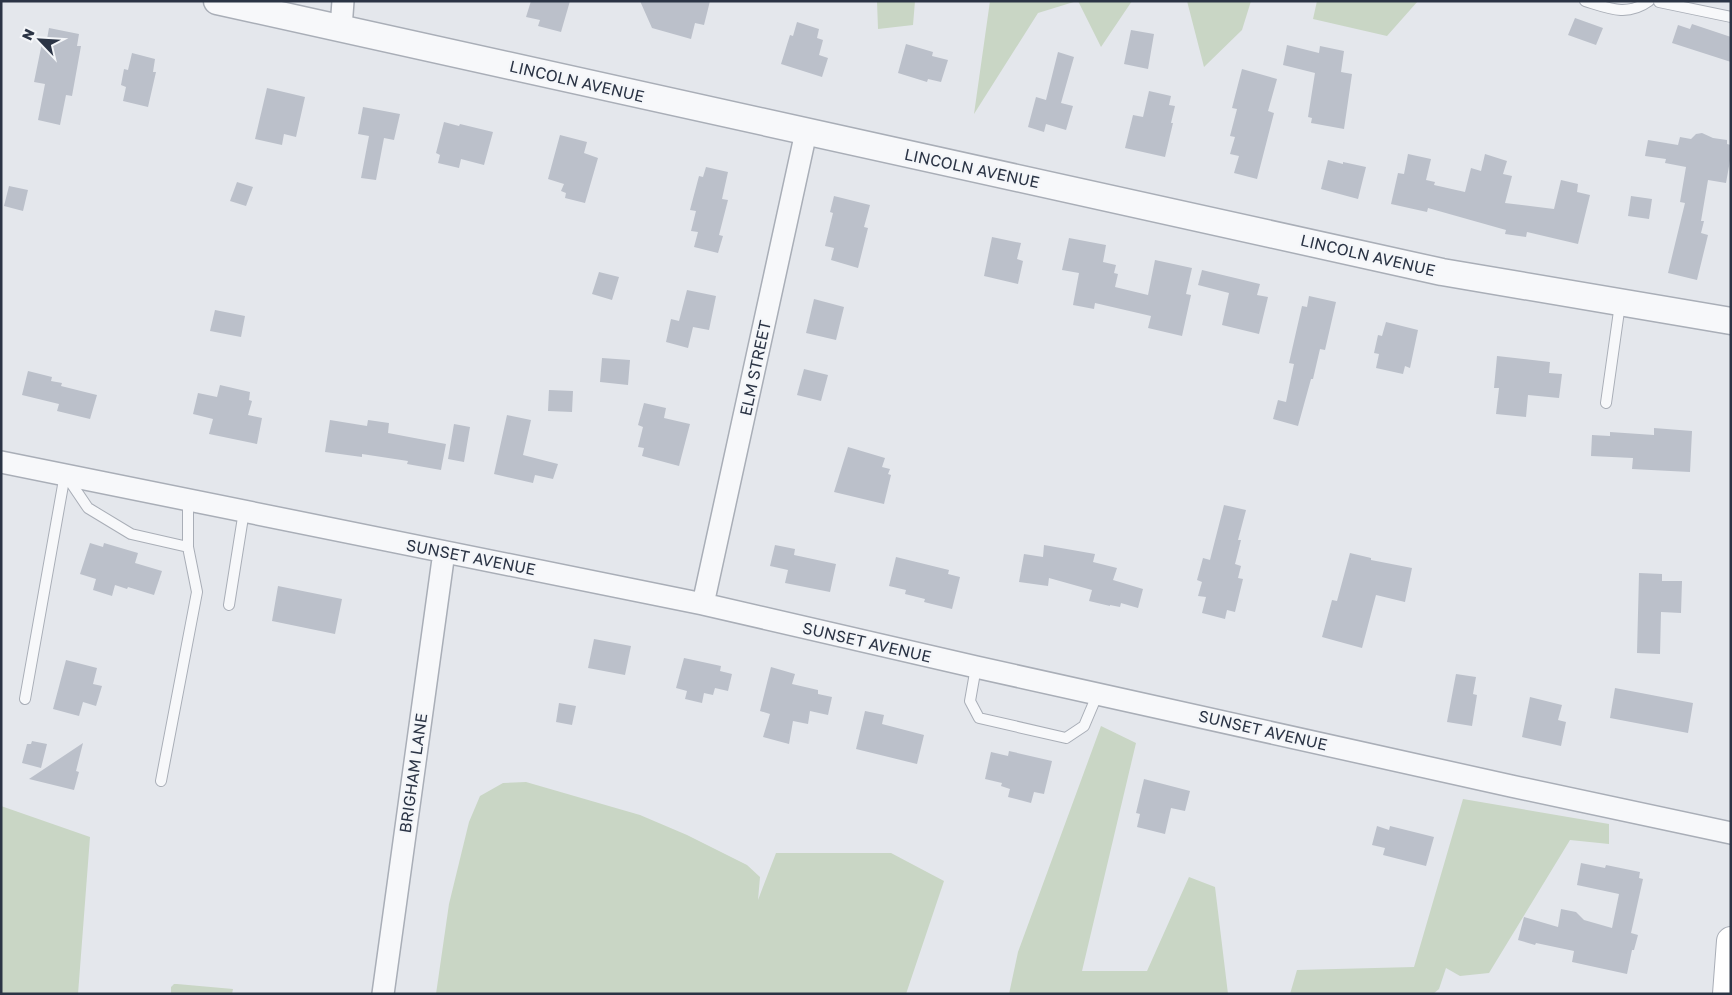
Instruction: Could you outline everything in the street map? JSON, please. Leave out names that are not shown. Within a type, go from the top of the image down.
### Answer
[{"type":"main road","points":[[1727,994],[1731,941]]},
{"type":"street","name":"LINCOLN AVENUE","points":[[216,1],[1442,272],[1731,322]]},
{"type":"street","points":[[340,28],[343,1]]},
{"type":"street","name":"ELM STREET","points":[[703,604],[806,132]]},
{"type":"street","name":"SUNSET AVENUE","points":[[1,462],[703,604],[976,667],[1731,833]]},
{"type":"street","name":"BRIGHAM LANE","points":[[383,994],[444,552]]},
{"type":"lane","points":[[1585,1],[1620,11],[1642,7],[1649,1]]},
{"type":"lane","points":[[1659,2],[1731,17]]},
{"type":"lane","points":[[1606,403],[1620,303]]},
{"type":"lane","points":[[65,474],[88,508],[131,534],[188,547]]},
{"type":"lane","points":[[25,699],[65,474]]},
{"type":"lane","points":[[161,781],[197,592],[188,547],[188,499]]},
{"type":"lane","points":[[229,605],[244,511]]},
{"type":"lane","points":[[976,667],[970,701],[979,718],[1066,738],[1084,726],[1098,693]]},
{"type":"green space","points":[[877,1],[915,1],[913,25],[878,29]]},
{"type":"green space","points":[[990,1],[1077,1],[1038,13],[974,114]]},
{"type":"green space","points":[[1078,1],[1132,1],[1101,47]]},
{"type":"green space","points":[[1187,1],[1251,1],[1242,30],[1204,67]]},
{"type":"green space","points":[[1317,1],[1418,1],[1387,36],[1313,19]]},
{"type":"green space","points":[[1101,726],[1136,743],[1082,971],[1147,971],[1189,877],[1215,887],[1228,994],[1009,994],[1018,952]]},
{"type":"green space","points":[[526,782],[640,815],[687,835],[747,865],[760,877],[758,900],[776,853],[891,853],[944,881],[906,994],[436,994],[449,904],[469,822],[480,796],[503,783]]},
{"type":"green space","points":[[1463,799],[1609,824],[1609,844],[1570,840],[1489,973],[1460,976],[1446,968],[1439,989],[1433,994],[1290,994],[1297,970],[1414,967]]},
{"type":"green space","points":[[1,806],[90,837],[78,994],[1,994]]},
{"type":"green space","points":[[174,984],[233,989],[232,994],[171,994],[171,987]]},
{"type":"building","points":[[531,1],[570,1],[561,32],[538,26],[540,20],[526,17]]},
{"type":"building","points":[[640,1],[710,1],[704,25],[695,23],[691,39],[652,28]]},
{"type":"building","points":[[1575,18],[1603,28],[1596,45],[1568,35]]},
{"type":"building","points":[[797,22],[819,29],[817,38],[823,40],[819,55],[828,58],[822,77],[781,64],[790,35],[793,36]]},
{"type":"building","points":[[1692,24],[1731,37],[1731,62],[1672,43],[1678,25],[1690,29]]},
{"type":"building","points":[[49,28],[79,34],[77,46],[81,46],[72,96],[66,95],[60,125],[38,120],[45,84],[34,82],[43,38],[47,39]]},
{"type":"building","points":[[1131,30],[1154,34],[1148,69],[1124,64]]},
{"type":"building","points":[[906,44],[933,52],[932,56],[948,60],[941,82],[928,79],[927,82],[898,73]]},
{"type":"building","points":[[1287,45],[1319,53],[1320,46],[1344,51],[1341,72],[1352,74],[1344,129],[1311,123],[1312,118],[1308,117],[1315,73],[1283,65]]},
{"type":"building","points":[[1058,52],[1074,57],[1061,103],[1073,106],[1066,130],[1046,124],[1044,132],[1028,127],[1036,97],[1046,100]]},
{"type":"building","points":[[132,53],[155,59],[153,72],[156,72],[148,107],[123,101],[126,87],[121,85],[124,69],[128,70]]},
{"type":"building","points":[[1242,69],[1277,79],[1268,111],[1274,113],[1257,179],[1234,173],[1239,156],[1230,154],[1235,137],[1230,136],[1237,109],[1232,108]]},
{"type":"building","points":[[267,88],[305,97],[296,137],[284,134],[282,145],[255,139]]},
{"type":"building","points":[[1149,91],[1171,96],[1169,105],[1175,106],[1165,157],[1125,148],[1133,115],[1143,117]]},
{"type":"building","points":[[363,107],[400,114],[394,140],[384,138],[376,180],[361,178],[369,136],[358,134]]},
{"type":"building","points":[[444,122],[493,132],[484,165],[461,159],[459,168],[438,163],[440,155],[436,153]]},
{"type":"building","points":[[1702,133],[1713,138],[1727,140],[1727,144],[1731,145],[1731,155],[1726,183],[1708,180],[1701,221],[1704,221],[1701,233],[1708,235],[1697,280],[1668,273],[1685,203],[1680,202],[1686,167],[1665,163],[1666,159],[1645,156],[1648,140],[1678,145],[1680,137],[1691,139],[1696,134]]},
{"type":"building","points":[[560,135],[587,142],[584,153],[598,158],[585,203],[565,198],[566,193],[561,191],[564,184],[548,179]]},
{"type":"building","points":[[1408,154],[1431,159],[1426,180],[1435,182],[1434,185],[1465,192],[1471,168],[1481,171],[1485,154],[1507,161],[1503,174],[1512,176],[1505,203],[1554,209],[1561,180],[1578,184],[1577,192],[1590,195],[1578,244],[1527,232],[1526,237],[1505,234],[1506,230],[1428,208],[1427,212],[1391,204],[1398,173],[1404,174]]},
{"type":"building","points":[[1328,160],[1366,167],[1358,199],[1321,189]]},
{"type":"building","points":[[706,167],[728,172],[722,199],[728,200],[719,235],[723,236],[718,253],[694,247],[698,232],[691,231],[696,211],[690,210],[699,176],[703,177]]},
{"type":"building","points":[[237,182],[253,187],[246,206],[230,201]]},
{"type":"building","points":[[9,186],[28,190],[23,211],[4,206]]},
{"type":"building","points":[[834,196],[870,205],[864,227],[868,228],[858,268],[831,260],[834,248],[825,246],[833,213],[830,212]]},
{"type":"building","points":[[1631,196],[1652,199],[1649,219],[1628,216]]},
{"type":"building","points":[[992,237],[1021,243],[1017,259],[1023,261],[1018,284],[984,276]]},
{"type":"building","points":[[1069,238],[1106,245],[1103,262],[1116,265],[1114,273],[1118,274],[1115,287],[1148,295],[1155,260],[1192,268],[1186,294],[1191,295],[1182,336],[1148,328],[1151,316],[1095,303],[1094,309],[1073,305],[1079,273],[1062,270]]},
{"type":"building","points":[[1202,270],[1260,284],[1257,295],[1268,297],[1259,334],[1222,325],[1229,293],[1198,285]]},
{"type":"building","points":[[599,272],[619,277],[612,300],[592,294]]},
{"type":"building","points":[[687,290],[716,296],[709,330],[693,327],[688,348],[666,342],[671,319],[679,321]]},
{"type":"building","points":[[1309,296],[1336,302],[1325,350],[1320,349],[1313,379],[1311,379],[1298,426],[1273,419],[1278,400],[1286,402],[1294,364],[1289,363],[1302,306],[1307,307]]},
{"type":"building","points":[[814,299],[844,307],[836,340],[806,333]]},
{"type":"building","points":[[215,310],[245,316],[241,337],[210,331]]},
{"type":"building","points":[[1386,322],[1418,330],[1410,368],[1405,366],[1403,374],[1376,368],[1379,354],[1374,353],[1378,335],[1382,336]]},
{"type":"building","points":[[1497,356],[1550,362],[1549,373],[1562,374],[1559,398],[1528,395],[1526,417],[1496,414],[1499,388],[1494,388]]},
{"type":"building","points":[[602,358],[630,360],[628,385],[600,382]]},
{"type":"building","points":[[804,369],[828,375],[821,401],[797,395]]},
{"type":"building","points":[[28,371],[52,377],[51,381],[62,383],[61,386],[97,395],[90,419],[57,411],[59,404],[22,395]]},
{"type":"building","points":[[220,385],[250,392],[249,400],[252,401],[248,415],[262,418],[257,444],[209,434],[213,419],[193,414],[198,393],[217,397]]},
{"type":"building","points":[[549,390],[573,391],[572,412],[548,411]]},
{"type":"building","points":[[644,403],[666,408],[664,418],[690,424],[679,466],[642,456],[644,448],[638,447],[643,427],[638,425]]},
{"type":"building","points":[[507,415],[531,420],[523,455],[558,464],[553,479],[535,475],[533,483],[494,474]]},
{"type":"building","points":[[330,420],[367,426],[368,420],[389,423],[388,433],[446,444],[441,470],[407,464],[408,461],[362,454],[362,457],[325,452]]},
{"type":"building","points":[[454,424],[470,427],[464,462],[448,459]]},
{"type":"building","points":[[1654,428],[1692,431],[1690,472],[1632,469],[1633,458],[1591,456],[1592,435],[1610,436],[1610,432],[1654,435]]},
{"type":"building","points":[[848,447],[885,458],[882,467],[890,469],[888,474],[891,475],[884,504],[834,492]]},
{"type":"building","points":[[1224,505],[1246,510],[1238,540],[1241,540],[1235,564],[1241,566],[1238,578],[1243,579],[1235,612],[1227,610],[1225,619],[1202,613],[1206,597],[1198,596],[1202,582],[1197,580],[1203,558],[1210,560]]},
{"type":"building","points":[[90,543],[103,547],[104,543],[138,553],[135,563],[162,571],[154,595],[115,585],[112,596],[93,590],[96,579],[80,574]]},
{"type":"building","points":[[775,545],[795,549],[794,555],[836,564],[830,592],[785,583],[788,570],[770,566]]},
{"type":"building","points":[[1044,545],[1095,554],[1093,562],[1117,568],[1113,580],[1143,589],[1138,608],[1121,603],[1120,607],[1089,601],[1092,590],[1049,578],[1048,586],[1019,582],[1024,554],[1043,557]]},
{"type":"building","points":[[1350,553],[1371,558],[1371,560],[1412,568],[1405,602],[1376,595],[1362,648],[1322,637],[1332,600],[1337,601]]},
{"type":"building","points":[[896,557],[949,570],[948,574],[960,577],[952,609],[924,602],[925,599],[905,594],[906,590],[889,586]]},
{"type":"building","points":[[1639,573],[1662,574],[1662,581],[1682,581],[1681,613],[1661,612],[1660,654],[1637,653]]},
{"type":"building","points":[[278,586],[342,599],[335,634],[272,621]]},
{"type":"building","points":[[594,639],[631,646],[625,675],[588,668]]},
{"type":"building","points":[[684,658],[721,666],[720,671],[732,674],[728,691],[715,688],[713,695],[704,693],[702,703],[685,699],[687,691],[676,688]]},
{"type":"building","points":[[66,660],[97,668],[93,684],[102,686],[96,706],[83,702],[79,716],[53,709]]},
{"type":"building","points":[[771,667],[795,674],[792,684],[818,690],[818,694],[832,697],[828,715],[810,711],[808,724],[793,721],[789,744],[763,737],[770,714],[760,711]]},
{"type":"building","points":[[1456,674],[1476,677],[1473,694],[1477,695],[1472,726],[1447,722]]},
{"type":"building","points":[[1615,688],[1693,703],[1688,733],[1610,718]]},
{"type":"building","points":[[1530,697],[1562,705],[1558,720],[1566,722],[1561,746],[1522,737]]},
{"type":"building","points":[[559,703],[576,706],[572,725],[556,722]]},
{"type":"building","points":[[865,711],[884,715],[882,724],[924,735],[917,764],[856,749]]},
{"type":"building","points":[[32,741],[47,744],[41,768],[22,763],[27,744],[31,744]]},
{"type":"building","points":[[83,743],[76,771],[79,772],[74,790],[29,779]]},
{"type":"building","points":[[1009,751],[1052,761],[1044,794],[1034,792],[1031,803],[1008,797],[1010,789],[1001,786],[1002,783],[985,779],[991,752],[1008,756]]},
{"type":"building","points":[[1144,779],[1190,791],[1185,811],[1171,808],[1165,834],[1137,827],[1140,814],[1136,813]]},
{"type":"building","points":[[1377,826],[1389,830],[1390,826],[1434,837],[1426,866],[1383,855],[1385,848],[1372,845]]},
{"type":"building","points":[[1581,863],[1605,868],[1606,865],[1640,872],[1639,878],[1643,879],[1631,933],[1638,935],[1634,950],[1632,950],[1627,974],[1572,962],[1574,951],[1536,943],[1535,945],[1518,940],[1524,917],[1558,927],[1561,909],[1576,912],[1584,920],[1612,928],[1619,894],[1577,885]]}]
